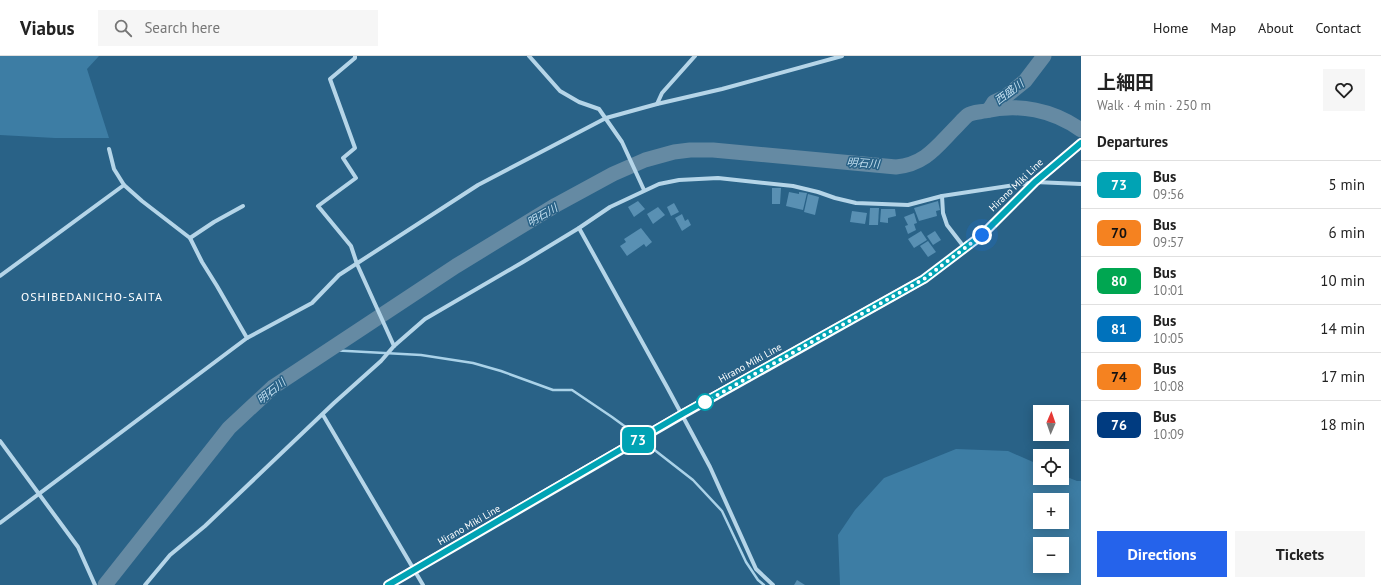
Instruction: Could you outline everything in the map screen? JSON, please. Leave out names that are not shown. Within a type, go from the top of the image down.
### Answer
[{"type":"main road","name":"Hirano Miki Line","points":[[388,585],[682,414],[924,279],[982,235],[1035,182],[1081,143]]},
{"type":"street","points":[[355,56],[355,58],[330,78],[355,148],[343,158],[356,178],[318,206],[351,246],[357,264],[394,346]]},
{"type":"street","points":[[529,56],[560,91],[579,102],[599,109],[622,142],[644,190]]},
{"type":"street","points":[[657,104],[662,93],[695,56]]},
{"type":"street","points":[[0,523],[247,338],[312,303],[339,274],[357,264],[478,185],[606,118],[657,104],[726,88],[842,56]]},
{"type":"street","points":[[109,149],[114,169],[124,185],[142,201],[190,238],[202,262],[247,338]]},
{"type":"street","points":[[145,585],[170,555],[205,526],[334,403],[381,361],[394,346],[425,319],[579,228],[610,207],[644,190],[659,184],[679,180],[718,178],[793,186],[856,203],[908,205],[942,196],[1035,182],[1081,184]]},
{"type":"street","points":[[0,276],[124,185]]},
{"type":"street","points":[[942,196],[942,213],[947,225],[965,249]]},
{"type":"street","points":[[190,238],[214,222],[243,206]]},
{"type":"street","points":[[579,228],[710,467],[756,569],[773,585]]},
{"type":"street","points":[[323,415],[423,585]]},
{"type":"street","points":[[0,441],[78,547],[95,585]]},
{"type":"shaded area","points":[[0,56],[99,56],[87,69],[109,138],[55,138],[0,135]]},
{"type":"shaded area","points":[[956,449],[1008,451],[1033,462],[1033,485],[1069,485],[1069,478],[1081,481],[1081,585],[840,585],[838,535],[855,510],[884,478]]},
{"type":"building","points":[[772,188],[781,188],[780,204],[772,204]]},
{"type":"building","points":[[789,192],[799,194],[799,192],[807,193],[803,210],[786,206]]},
{"type":"building","points":[[808,194],[819,197],[815,215],[804,212]]},
{"type":"building","points":[[638,201],[645,209],[634,217],[628,207]]},
{"type":"building","points":[[938,201],[940,210],[936,211],[937,216],[919,221],[914,208]]},
{"type":"building","points":[[674,203],[679,212],[671,216],[667,207]]},
{"type":"building","points":[[658,207],[665,215],[653,224],[647,214]]},
{"type":"building","points":[[870,208],[879,208],[878,225],[869,225]]},
{"type":"building","points":[[881,209],[895,209],[896,216],[888,218],[888,223],[880,222]]},
{"type":"building","points":[[852,211],[867,213],[865,224],[850,222]]},
{"type":"building","points":[[914,213],[917,223],[914,224],[916,230],[908,234],[905,226],[908,225],[904,217]]},
{"type":"building","points":[[682,214],[685,221],[688,219],[691,225],[682,231],[675,218]]},
{"type":"building","points":[[641,228],[652,242],[646,247],[644,244],[627,256],[620,246],[626,242],[624,239]]},
{"type":"building","points":[[921,231],[927,240],[914,248],[908,239]]},
{"type":"building","points":[[935,231],[941,240],[933,245],[927,236]]},
{"type":"building","points":[[928,241],[936,252],[928,257],[920,246]]},
{"type":"building","points":[[797,580],[805,585],[794,585]]},
{"type":"waterway","name":"西盛川","points":[[989,110],[994,102],[1005,97],[1025,81],[1044,56]]},
{"type":"waterway","name":"明石川","points":[[105,585],[229,428],[273,387],[456,266],[556,205],[613,174],[645,160],[674,152],[690,150],[713,150],[896,167],[915,162],[930,153],[970,114],[998,109],[1023,108],[1047,113],[1059,117],[1081,130]]},
{"type":"waterway","points":[[329,350],[421,355],[473,363],[501,371],[553,390],[572,390],[638,436]]},
{"type":"waterway","points":[[643,441],[693,480],[722,511],[746,562],[758,580],[764,585]]},
{"type":"bus line","name":"73","points":[[388,585],[682,414],[924,279],[982,235],[1035,182],[1081,143]]},
{"type":"district","name":"OSHIBEDANICHO-SAITA","points":[[92,296]]},
{"type":"route","points":[[705,402],[924,279],[982,235]]}]
